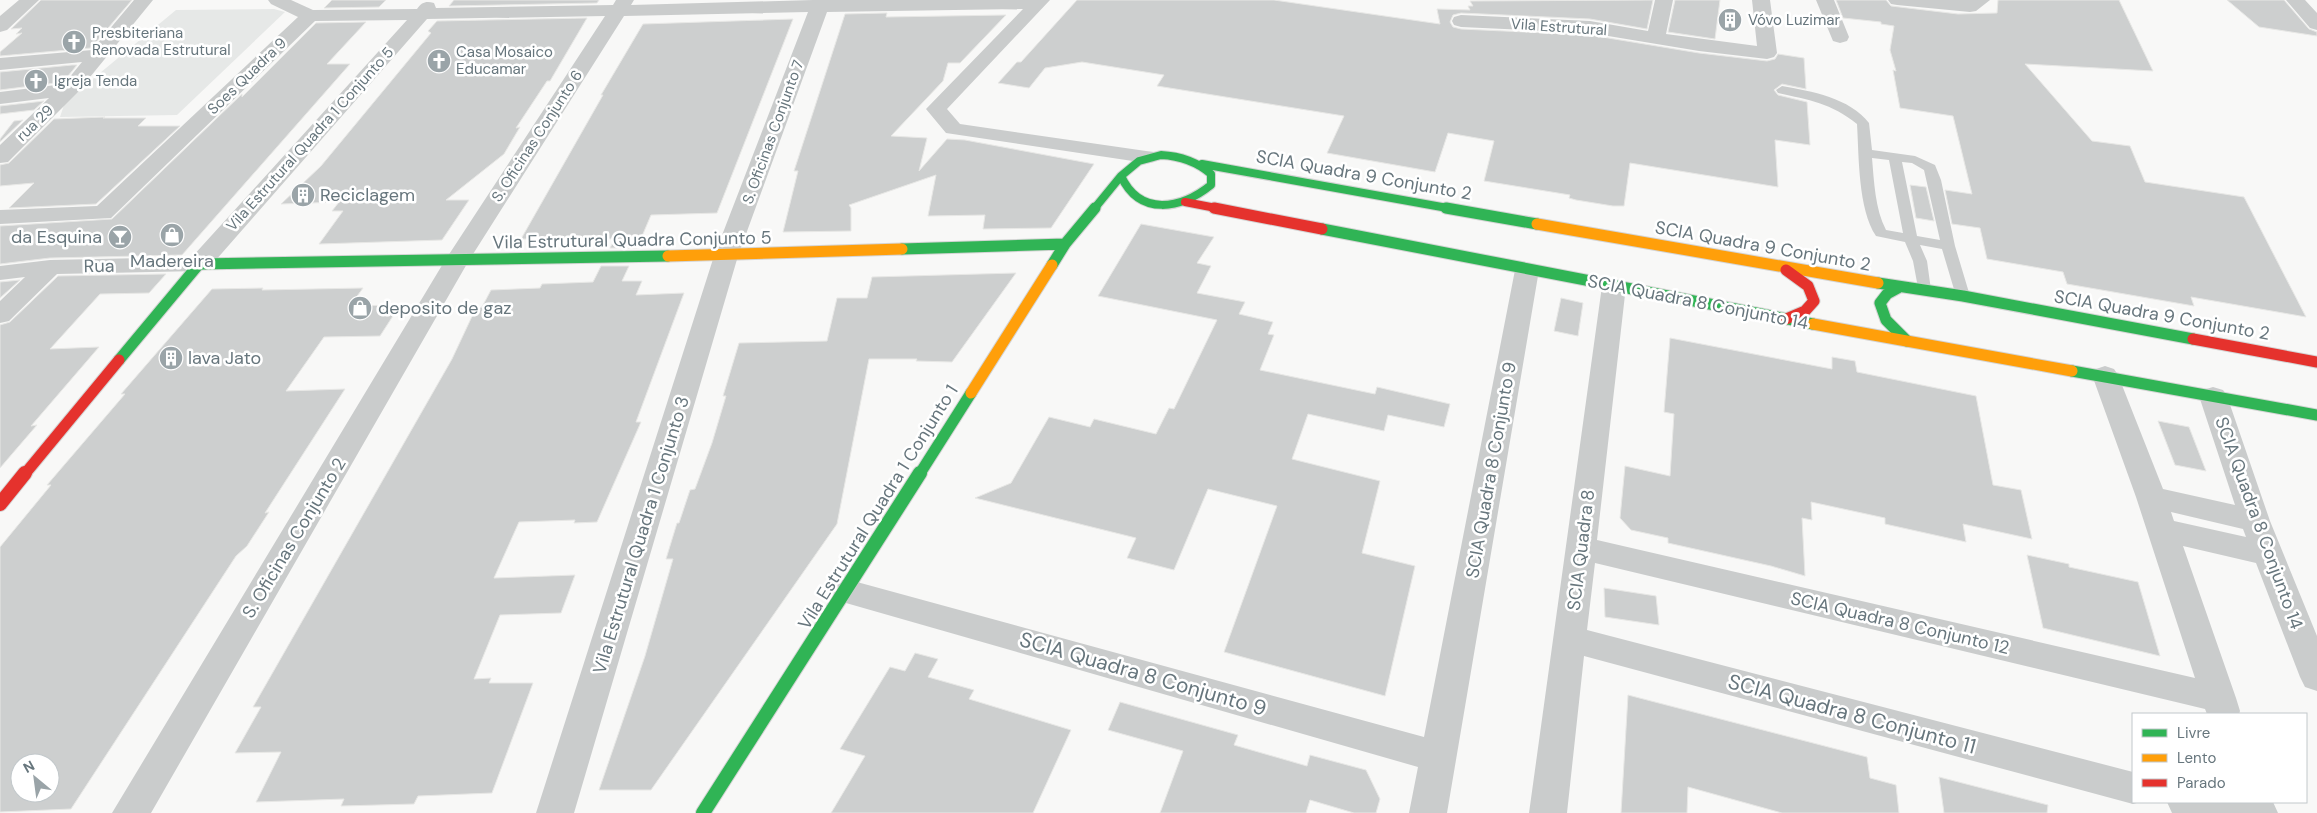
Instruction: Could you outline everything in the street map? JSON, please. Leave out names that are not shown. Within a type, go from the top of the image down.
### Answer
[{"type":"street","points":[[0,26],[30,0]]},
{"type":"street","name":"rua 29","points":[[0,157],[70,89],[144,0]]},
{"type":"street","points":[[277,0],[310,16],[427,7],[1039,2]]},
{"type":"street","points":[[1656,38],[1664,0]]},
{"type":"street","name":"Vila Estrutural","points":[[1461,21],[1590,27],[1767,53],[1761,0]]},
{"type":"street","points":[[1825,0],[1840,37]]},
{"type":"street","points":[[1897,0],[1970,7],[1981,0]]},
{"type":"street","points":[[2295,0],[2317,24]]},
{"type":"street","points":[[1039,2],[936,109],[953,129],[1146,157]]},
{"type":"street","name":"S. Oficinas Conjunto 7","points":[[726,256],[821,4]]},
{"type":"street","name":"S. Oficinas Conjunto 6","points":[[456,262],[622,5]]},
{"type":"street","name":"Vila Estrutural Quadra 1 Conjunto 5","points":[[199,264],[427,7]]},
{"type":"street","name":"Soes Quadra 9","points":[[0,217],[103,213],[310,16]]},
{"type":"street","points":[[0,64],[98,54]]},
{"type":"street","points":[[0,98],[70,89]]},
{"type":"street","points":[[0,136],[25,133]]},
{"type":"street","name":"SCIA Quadra 9 Conjunto 2","points":[[1146,157],[1176,155],[1202,164],[1782,268],[1898,288],[1963,296],[2317,362]]},
{"type":"street","name":"Vila Estrutural Quadra 1 Conjunto 1","points":[[703,813],[1065,244],[1129,165],[1146,157]]},
{"type":"street","points":[[1132,207],[1185,202],[1202,195],[1211,185],[1211,174],[1202,164]]},
{"type":"street","points":[[1121,176],[1121,185],[1128,194],[1140,200],[1156,204]]},
{"type":"street","name":"SCIA Quadra 8 Conjunto 14","points":[[1185,202],[1786,319],[2105,375],[2317,415]]},
{"type":"street","points":[[1084,222],[1107,212]]},
{"type":"street","name":"Vila Estrutural Quadra Conjunto 5","points":[[199,264],[456,262],[726,256],[1065,244]]},
{"type":"street","name":"Vila Estrutural Quadra 1 Conjunto 3","points":[[555,813],[726,256]]},
{"type":"street","name":"S. Oficinas Conjunto 2","points":[[132,813],[456,262]]},
{"type":"street","points":[[0,504],[199,264]]},
{"type":"street","name":"Rua","points":[[0,273],[50,267],[199,264]]},
{"type":"street","points":[[0,315],[50,267]]},
{"type":"street","points":[[1782,268],[1801,279],[1812,290],[1814,301],[1805,311],[1786,319]]},
{"type":"street","name":"SCIA Quadra 8 Conjunto 9","points":[[1428,813],[1527,270]]},
{"type":"street","name":"SCIA Quadra 8","points":[[1548,813],[1614,286]]},
{"type":"street","points":[[1898,288],[1887,294],[1880,303],[1881,314],[1890,327],[1907,341]]},
{"type":"street","name":"SCIA Quadra 8 Conjunto 12","points":[[2105,375],[2151,497],[2222,706]]},
{"type":"street","name":"SCIA Quadra 8 Conjunto 14","points":[[2213,396],[2255,520],[2317,676]]},
{"type":"street","points":[[2151,497],[2255,520]]},
{"type":"street","points":[[2162,530],[2268,554]]},
{"type":"street","name":"SCIA Quadra 8 Conjunto 12","points":[[1582,548],[2222,706]]},
{"type":"street","name":"SCIA Quadra 8 Conjunto 9","points":[[846,591],[1439,757]]},
{"type":"street","name":"SCIA Quadra 8 Conjunto 11","points":[[1570,639],[2132,788]]},
{"type":"street","points":[[2189,803],[2228,813]]},
{"type":"lane","points":[[1782,90],[1809,94],[1833,102],[1863,123],[1878,229],[1889,236],[1948,246]]},
{"type":"lane","points":[[1866,153],[1915,160],[1930,168],[1948,246],[1963,296]]},
{"type":"lane","points":[[1895,157],[1912,240],[1920,261],[1924,290]]},
{"type":"shaded area","points":[[274,9],[285,12],[177,115],[60,117],[65,102],[176,10]]},
{"type":"building","points":[[41,0],[132,0],[91,48],[0,56],[0,52],[22,33],[16,34],[22,28],[11,29]]},
{"type":"building","points":[[332,0],[386,0],[379,7],[324,8]]},
{"type":"building","points":[[454,0],[599,0],[597,3],[449,6]]},
{"type":"building","points":[[1077,0],[1274,0],[1440,24],[1437,9],[1470,10],[1468,6],[1473,6],[1470,1],[1653,0],[1647,29],[1590,19],[1461,13],[1453,15],[1450,22],[1453,27],[1461,29],[1590,35],[1699,53],[1767,61],[1775,59],[1778,54],[1804,58],[1806,89],[1782,84],[1774,90],[1778,95],[1807,102],[1810,145],[1775,140],[1778,187],[1630,163],[1624,206],[1613,206],[1576,200],[1569,198],[1570,195],[1484,181],[1494,141],[1448,133],[1435,172],[1327,153],[1344,116],[1157,86],[1164,75],[1082,62],[1045,68],[1029,88],[998,83],[1017,62],[1021,62]]},
{"type":"building","points":[[1675,0],[1720,0],[1715,39],[1668,32]]},
{"type":"building","points":[[1836,0],[1886,0],[1891,6],[1958,14],[1997,13],[1998,0],[2119,0],[2153,71],[2025,64],[2092,141],[2130,146],[2145,182],[2244,197],[2306,317],[2191,297],[2194,306],[2067,284],[2063,272],[1987,259],[1980,228],[1952,224],[1945,190],[1972,194],[1953,116],[1900,108],[1893,70],[1896,71],[1890,50],[1894,26],[1881,24],[1881,22],[1843,18]]},
{"type":"building","points":[[2227,0],[2284,0],[2309,29],[2317,32],[2317,36],[2259,27]]},
{"type":"building","points":[[887,13],[886,17],[1006,15],[960,63],[948,63],[943,81],[891,136],[927,138],[919,171],[947,139],[965,140],[1094,164],[1051,228],[983,229],[985,215],[928,216],[936,175],[849,205],[851,208],[851,231],[783,232],[798,171],[794,171],[845,14]]},
{"type":"building","points":[[587,18],[550,81],[547,81],[516,128],[520,127],[504,154],[446,200],[469,200],[442,240],[319,244],[343,211],[332,211],[339,202],[281,204],[321,166],[431,33],[428,31],[437,21]]},
{"type":"building","points":[[793,19],[717,213],[651,215],[637,248],[610,248],[615,239],[521,239],[643,24]]},
{"type":"building","points":[[366,22],[327,64],[350,64],[182,255],[50,258],[0,264],[0,226],[112,219],[242,94],[242,97],[316,23]]},
{"type":"building","name":"Igreja Tenda","points":[[77,65],[63,82],[0,90],[0,72]]},
{"type":"building","points":[[44,101],[34,110],[0,114],[0,106]]},
{"type":"building","points":[[105,117],[103,118],[146,118],[138,126],[180,126],[96,204],[9,208],[34,183],[0,186],[0,165],[9,163],[54,119]]},
{"type":"building","points":[[23,120],[0,142],[0,139],[14,121]]},
{"type":"building","points":[[1910,185],[1926,187],[1934,221],[1916,218]]},
{"type":"building","points":[[1141,224],[1214,237],[1197,263],[1211,266],[1197,293],[1245,302],[1239,314],[1273,322],[1268,334],[1274,335],[1260,370],[1375,394],[1377,387],[1450,404],[1444,427],[1388,415],[1384,431],[1308,414],[1292,459],[1380,481],[1362,553],[1415,566],[1385,696],[1224,652],[1277,506],[1208,489],[1174,570],[1127,558],[1136,538],[975,498],[1011,483],[1049,417],[1090,427],[1094,419],[1156,434],[1169,408],[1174,409],[1217,320],[1098,296]]},
{"type":"building","points":[[601,266],[629,266],[622,281],[642,281],[636,295],[684,293],[636,422],[641,422],[597,522],[574,523],[575,520],[519,522],[494,578],[575,575],[561,613],[500,615],[474,679],[491,678],[489,683],[533,683],[492,793],[418,796],[414,804],[341,806],[344,799],[256,802],[281,752],[235,753],[261,707],[253,707],[452,359],[475,310],[482,307],[491,290],[540,288],[542,284],[593,282]]},
{"type":"building","points":[[1016,273],[952,362],[916,361],[917,359],[869,359],[837,524],[651,790],[599,790],[645,656],[673,559],[666,559],[677,523],[679,523],[690,490],[695,489],[712,443],[726,396],[723,396],[739,343],[827,341],[837,298],[867,298],[872,277]]},
{"type":"building","points":[[166,274],[149,293],[100,294],[50,349],[99,347],[31,426],[37,425],[0,468],[0,325],[10,322],[58,276]]},
{"type":"building","points":[[20,280],[0,298],[0,282]]},
{"type":"building","points":[[363,288],[350,306],[400,305],[380,336],[324,337],[286,391],[345,389],[265,513],[269,512],[247,546],[236,556],[71,809],[0,812],[0,547],[51,485],[47,485],[125,394],[121,394],[212,289]]},
{"type":"building","points":[[1561,298],[1583,303],[1578,336],[1554,331]]},
{"type":"building","points":[[1670,338],[1832,369],[1832,357],[1855,361],[1857,372],[1976,396],[1993,485],[2021,490],[2032,539],[1963,524],[1966,542],[1885,524],[1885,518],[1811,502],[1812,520],[1802,518],[1805,576],[1771,566],[1668,543],[1668,538],[1631,530],[1620,518],[1625,466],[1670,476],[1674,414],[1664,412]]},
{"type":"building","points":[[2158,421],[2189,427],[2206,471],[2175,465]]},
{"type":"building","points":[[2027,555],[2069,564],[2069,567],[2138,582],[2160,656],[2043,628]]},
{"type":"building","points":[[1604,588],[1656,596],[1659,625],[1605,617]]},
{"type":"building","points":[[915,653],[938,659],[928,677],[974,690],[969,699],[1071,730],[1033,813],[831,813],[865,756],[840,749],[890,667],[905,671]]},
{"type":"building","points":[[1628,695],[1867,757],[1870,778],[1896,785],[1899,813],[1782,813],[1688,787],[1687,813],[1621,813]]},
{"type":"building","points":[[1120,702],[1238,735],[1234,745],[1307,766],[1310,755],[1366,770],[1380,799],[1376,813],[1354,813],[1310,800],[1306,813],[1160,813],[1183,751],[1108,730]]},
{"type":"building","points":[[1939,777],[2048,805],[2047,813],[1944,813]]},
{"type":"traffic: fast","points":[[1161,155],[1175,156],[1200,165],[1211,174],[1211,185],[1201,193],[1175,204],[1161,205],[1148,203],[1136,198],[1127,189],[1121,176],[1139,161],[1161,155]]},
{"type":"traffic: fast","points":[[1202,164],[1537,224]]},
{"type":"traffic: fast","points":[[1052,265],[1065,244],[1121,176]]},
{"type":"traffic: fast","points":[[1322,229],[1813,324]]},
{"type":"traffic: fast","points":[[902,249],[1065,244]]},
{"type":"traffic: fast","points":[[119,360],[199,264],[668,256]]},
{"type":"traffic: fast","points":[[1878,283],[1963,296],[2193,339]]},
{"type":"traffic: fast","points":[[1898,288],[1887,294],[1880,303],[1886,320],[1907,341]]},
{"type":"traffic: fast","points":[[2072,371],[2317,415]]},
{"type":"traffic: fast","points":[[703,813],[971,393]]},
{"type":"traffic: slow","points":[[1537,224],[1782,268],[1878,283]]},
{"type":"traffic: slow","points":[[668,256],[902,249]]},
{"type":"traffic: slow","points":[[971,393],[1052,265]]},
{"type":"traffic: slow","points":[[1813,324],[2072,371]]},
{"type":"traffic: jam","points":[[1185,202],[1322,229]]},
{"type":"traffic: jam","points":[[1786,270],[1808,286],[1814,301],[1805,311],[1786,319]]},
{"type":"traffic: jam","points":[[2193,339],[2317,362]]},
{"type":"traffic: jam","points":[[0,504],[119,360]]},
{"type":"place","name":"Vóvo Luzimar","points":[[1730,20]]},
{"type":"place","name":"Presbiteriana Renovada Estrutural","points":[[74,42]]},
{"type":"place","name":"Casa Mosaico Educamar","points":[[439,61]]},
{"type":"place","name":"Igreja Tenda","points":[[36,81]]},
{"type":"place","name":"Reciclagem","points":[[303,195]]},
{"type":"place","name":"Madereira","points":[[172,235]]},
{"type":"place","name":"da Esquina","points":[[120,237]]},
{"type":"place","name":"deposito de gaz","points":[[360,308]]},
{"type":"place","name":"lava Jato","points":[[171,358]]}]
